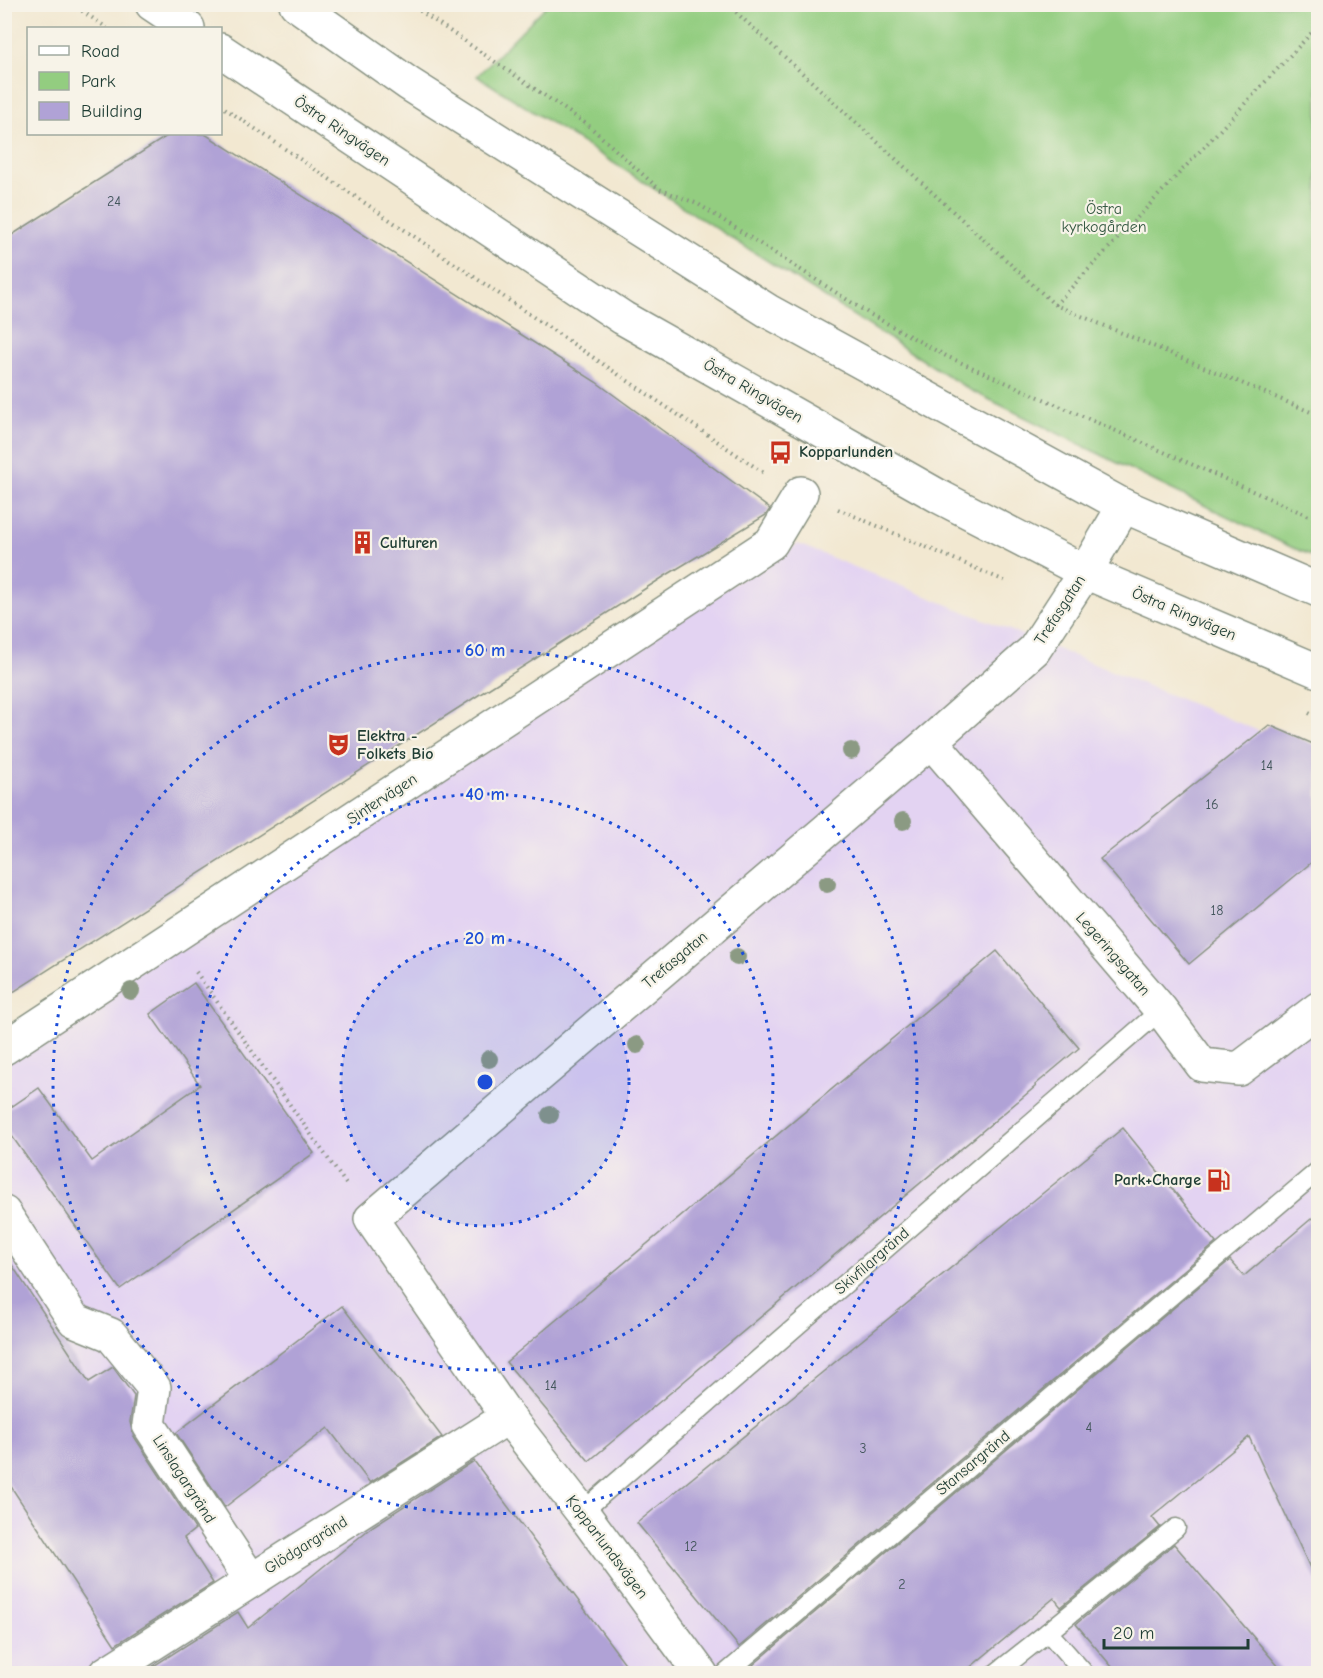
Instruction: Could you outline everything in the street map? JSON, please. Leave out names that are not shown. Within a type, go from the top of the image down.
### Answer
[{"type":"street","points":[[152,4],[186,27]]},
{"type":"street","points":[[296,4],[409,84],[768,311],[1124,506],[1318,590]]},
{"type":"street","name":"Östra Ringvägen","points":[[222,51],[623,318],[940,497],[1085,572],[1318,671]]},
{"type":"street","name":"Sintervägen","points":[[4,1048],[771,543],[801,493]]},
{"type":"street","name":"Trefasgatan","points":[[371,1219],[931,741],[1034,650],[1085,572],[1124,506]]},
{"type":"street","name":"Legeringsgatan","points":[[931,741],[1161,1010],[1202,1065],[1239,1069],[1318,1009]]},
{"type":"street","name":"Linslagargränd","points":[[4,1213],[74,1320],[111,1335],[154,1388],[149,1425],[251,1580]]},
{"type":"street","points":[[371,1219],[510,1419]]},
{"type":"street","name":"Kopparlundsvägen","points":[[510,1419],[582,1512],[701,1674]]},
{"type":"street","name":"Glödgargränd","points":[[105,1674],[510,1419]]},
{"type":"lane","name":"Skivfilargränd","points":[[582,1512],[1161,1010]]},
{"type":"lane","name":"Stansargränd","points":[[725,1674],[1318,1172]]},
{"type":"lane","points":[[994,1674],[1176,1528]]},
{"type":"lane","points":[[1048,1632],[1084,1674]]},
{"type":"path","points":[[72,4],[106,27]]},
{"type":"path","points":[[410,4],[588,125],[659,189],[698,204],[868,313],[946,356],[1318,519]]},
{"type":"path","points":[[727,4],[1055,305],[1318,416]]},
{"type":"path","points":[[1055,305],[1318,26]]},
{"type":"path","points":[[195,970],[371,1219]]},
{"type":"shaded area","points":[[798,544],[1318,755],[1318,1673],[5,1674],[5,1029]]},
{"type":"green space","name":"Östra kyrkogården","points":[[547,5],[1318,5],[1318,558],[1158,483],[970,390],[477,76]]},
{"type":"building","name":"Culturen","points":[[168,135],[207,135],[596,382],[770,509],[766,515],[665,576],[4,998],[4,240]]},
{"type":"building","points":[[1269,725],[1318,746],[1318,857],[1189,964],[1100,859]]},
{"type":"building","points":[[997,951],[1079,1048],[589,1461],[506,1362]]},
{"type":"building","points":[[194,983],[314,1153],[120,1289],[4,1125],[4,1112],[39,1088],[92,1161],[200,1085],[150,1014]]},
{"type":"building","points":[[1123,1128],[1216,1243],[739,1647],[637,1523]]},
{"type":"building","points":[[1318,1213],[1318,1585],[1249,1437],[1152,1517],[1160,1527],[1061,1607],[1054,1598],[962,1674],[760,1674],[753,1665],[1230,1260],[1244,1276]]},
{"type":"building","points":[[4,1253],[89,1382],[113,1367],[134,1396],[130,1422],[133,1435],[195,1529],[184,1538],[213,1583],[115,1645],[4,1476]]},
{"type":"building","points":[[342,1306],[442,1437],[370,1483],[328,1428],[225,1507],[176,1433]]},
{"type":"building","points":[[474,1461],[633,1674],[141,1674],[238,1612],[248,1628],[373,1526]]},
{"type":"building","points":[[1174,1544],[1285,1674],[1118,1674],[1076,1624]]},
{"type":"place","name":"Kopparlunden","points":[[781,452]]},
{"type":"place","name":"Culturen","points":[[362,543]]},
{"type":"place","name":"Elektra - Folkets Bio","points":[[339,745]]},
{"type":"place","name":"Park+Charge","points":[[1219,1180]]}]
